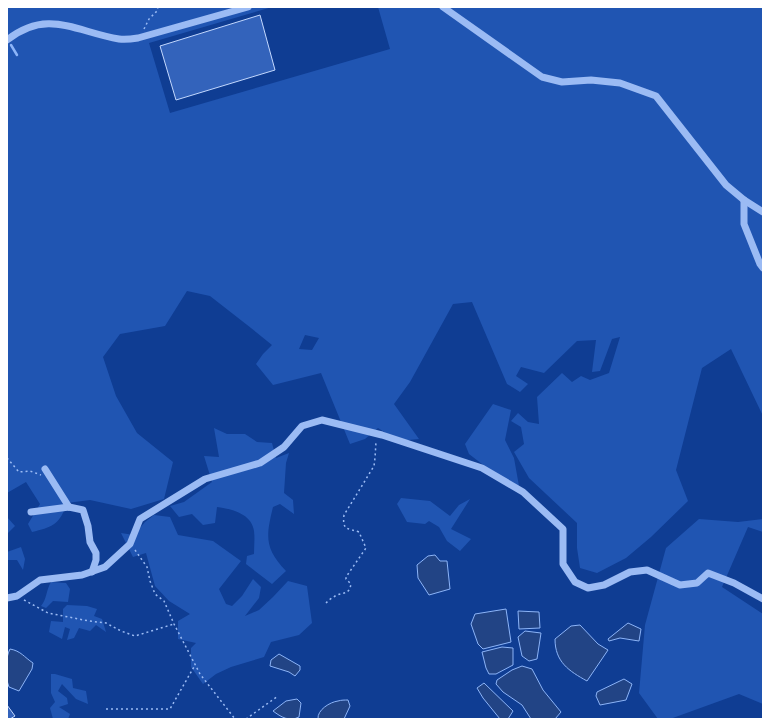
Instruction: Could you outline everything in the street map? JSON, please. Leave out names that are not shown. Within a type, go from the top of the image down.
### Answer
[{"type":"street","points":[[7,40],[18,32],[40,24],[66,25],[120,39],[138,38],[248,7]]},
{"type":"street","points":[[443,7],[542,77],[562,82],[591,80],[620,83],[656,96],[726,185],[744,200],[763,212]]},
{"type":"street","points":[[744,200],[744,224],[763,268]]},
{"type":"street","points":[[7,598],[17,596],[40,580],[82,575],[105,567],[130,544],[140,519],[205,479],[260,463],[284,447],[302,426],[322,420],[376,434],[482,468],[523,492],[563,529],[564,564],[575,582],[588,588],[604,585],[630,572],[647,570],[680,585],[697,582],[708,573],[734,583],[763,599]]},
{"type":"street","points":[[45,469],[69,507]]},
{"type":"street","points":[[31,512],[69,507],[83,510],[90,542],[96,553],[96,560],[92,572]]},
{"type":"path","points":[[144,30],[149,19],[157,11],[158,7]]},
{"type":"path","points":[[326,603],[338,594],[344,594],[349,589],[351,584],[346,577],[366,548],[359,532],[347,530],[343,519],[374,466],[376,458],[376,434]]},
{"type":"path","points":[[7,458],[19,472],[30,471],[51,478]]},
{"type":"path","points":[[130,544],[147,567],[155,594],[164,601],[174,624],[200,674],[235,719]]},
{"type":"path","points":[[17,596],[48,612],[89,621],[106,623],[135,636],[174,624]]},
{"type":"path","points":[[106,709],[170,709],[195,665]]},
{"type":"path","points":[[246,719],[278,696]]},
{"type":"shaded area","points":[[7,7],[272,7],[149,43],[170,113],[390,49],[378,7],[763,7],[763,416],[731,349],[702,368],[676,470],[688,501],[651,537],[626,558],[597,573],[580,568],[577,548],[577,523],[529,478],[514,452],[524,444],[521,427],[511,421],[518,413],[528,422],[539,424],[537,397],[562,373],[572,382],[581,376],[590,380],[609,373],[620,337],[612,339],[600,371],[592,372],[596,340],[577,341],[544,373],[521,367],[516,376],[528,384],[520,392],[507,384],[472,302],[453,304],[410,382],[394,404],[419,439],[398,441],[378,428],[365,439],[350,444],[321,373],[273,385],[256,364],[272,345],[210,296],[187,291],[165,326],[120,334],[103,357],[116,396],[137,433],[173,462],[164,499],[131,509],[90,500],[67,503],[62,516],[55,524],[32,532],[28,524],[40,504],[26,482],[7,493]],"holes":[[[305,335],[319,338],[312,350],[299,349]]]},
{"type":"shaded area","points":[[493,404],[511,410],[505,440],[514,458],[519,486],[495,474],[469,454],[465,444]]},
{"type":"shaded area","points":[[214,428],[227,434],[245,434],[257,442],[272,443],[276,458],[289,453],[286,463],[284,493],[293,500],[294,514],[280,504],[273,507],[268,534],[270,548],[286,571],[272,584],[246,564],[247,556],[254,554],[254,531],[249,520],[245,516],[229,509],[217,507],[215,523],[203,525],[192,514],[179,517],[170,506],[184,502],[212,482],[204,456],[219,457]]},
{"type":"shaded area","points":[[401,498],[430,501],[450,516],[459,505],[470,499],[451,529],[471,539],[460,551],[447,541],[439,527],[429,521],[425,524],[407,522],[397,504]]},
{"type":"shaded area","points":[[154,515],[170,517],[178,535],[213,541],[241,561],[219,589],[226,604],[232,606],[242,596],[253,579],[261,587],[259,598],[245,616],[259,610],[288,581],[307,586],[312,623],[299,635],[271,642],[264,657],[231,667],[216,674],[203,684],[191,667],[191,648],[196,643],[178,639],[178,621],[190,614],[169,601],[155,586],[146,553],[133,557],[121,533],[134,535],[145,522]]},
{"type":"shaded area","points":[[7,517],[15,526],[7,534]]},
{"type":"shaded area","points":[[699,519],[738,522],[763,519],[763,532],[748,527],[722,587],[763,614],[763,704],[739,694],[670,719],[658,719],[639,693],[645,625],[666,548]]},
{"type":"shaded area","points":[[21,547],[25,559],[23,570],[17,560],[7,560],[7,552]]},
{"type":"shaded area","points":[[435,555],[440,561],[447,561],[450,589],[429,595],[418,578],[417,565],[428,556]]},
{"type":"shaded area","points":[[51,582],[66,583],[70,589],[68,602],[53,601],[46,608],[41,606]]},
{"type":"shaded area","points":[[67,605],[87,606],[97,609],[94,616],[102,619],[106,632],[96,625],[90,631],[79,628],[74,638],[67,640],[70,629],[65,627],[62,639],[49,632],[51,621],[63,622],[63,609]]},
{"type":"shaded area","points":[[506,609],[511,642],[483,649],[478,644],[471,624],[475,614]]},
{"type":"shaded area","points":[[518,611],[539,612],[540,628],[519,629]]},
{"type":"shaded area","points":[[628,623],[641,629],[639,641],[620,638],[609,641],[608,639]]},
{"type":"shaded area","points":[[580,625],[598,644],[608,650],[587,681],[574,673],[560,660],[557,654],[555,639],[571,626]]},
{"type":"shaded area","points":[[525,631],[541,633],[537,659],[529,661],[522,656],[518,637]]},
{"type":"shaded area","points":[[502,647],[513,648],[513,665],[496,674],[489,674],[482,652]]},
{"type":"shaded area","points":[[10,649],[20,653],[33,663],[32,669],[19,691],[9,687],[8,683],[6,662]]},
{"type":"shaded area","points":[[279,654],[300,666],[300,670],[295,676],[289,672],[270,666],[271,660]]},
{"type":"shaded area","points":[[522,666],[532,669],[543,690],[561,712],[555,719],[531,719],[522,705],[503,692],[496,684],[497,680],[512,670]]},
{"type":"shaded area","points":[[51,674],[72,679],[73,688],[86,691],[88,704],[76,699],[62,684],[58,691],[67,698],[68,704],[59,707],[70,714],[68,719],[53,719],[50,708],[55,702],[51,693]]},
{"type":"shaded area","points":[[624,679],[632,684],[626,700],[600,705],[596,696],[597,692]]},
{"type":"shaded area","points":[[484,683],[513,711],[508,719],[500,719],[483,698],[477,688]]},
{"type":"shaded area","points":[[297,699],[301,703],[299,717],[288,719],[273,711],[286,701]]},
{"type":"shaded area","points":[[342,700],[348,700],[350,706],[344,719],[318,719],[318,716],[322,710],[328,705]]},
{"type":"building","points":[[260,15],[275,70],[176,100],[160,46]]},
{"type":"building","points":[[7,705],[15,716],[10,719],[7,719]]},
{"type":"waterway","points":[[11,45],[17,55]]}]
